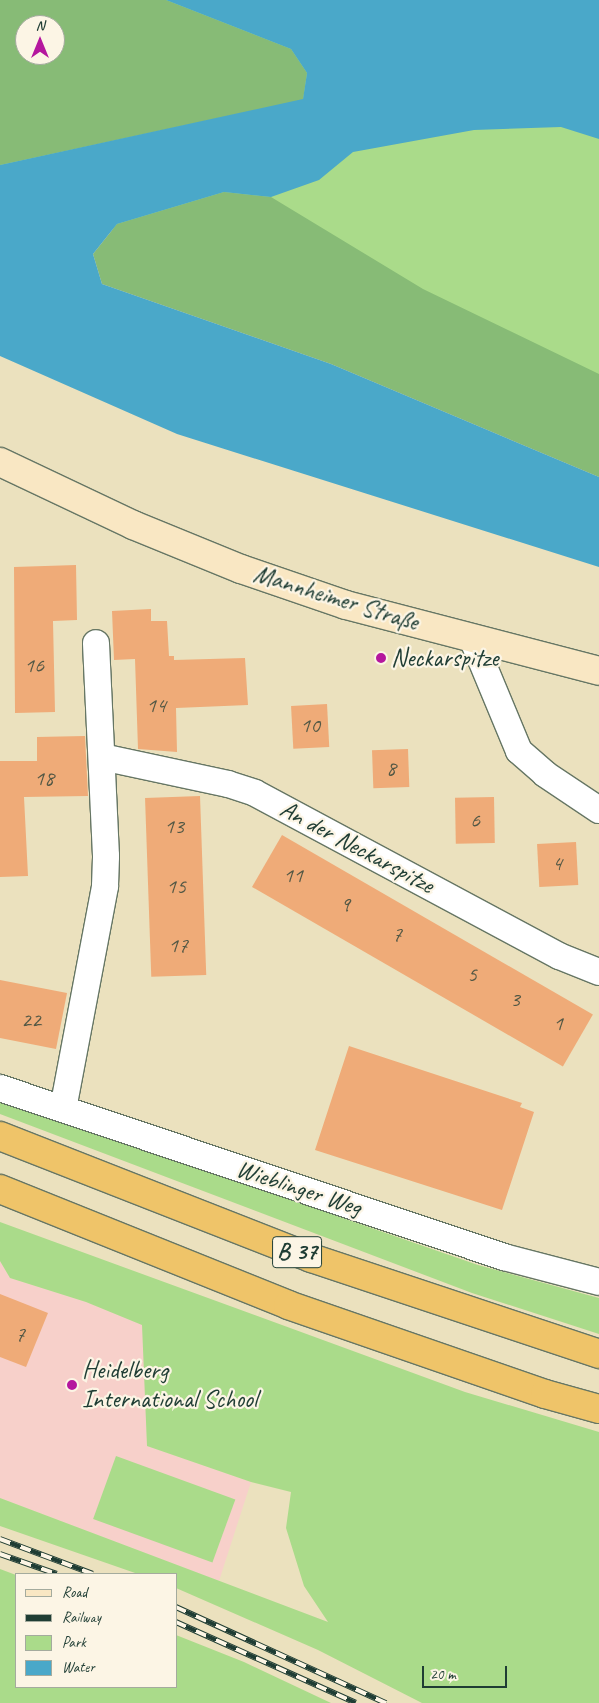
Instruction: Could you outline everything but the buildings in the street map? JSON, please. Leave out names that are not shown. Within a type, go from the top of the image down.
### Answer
[{"type":"highway","name":"B 37","points":[[0,1136],[311,1258],[599,1354]]},
{"type":"highway","name":"B 37","points":[[0,1189],[288,1305],[545,1394],[599,1409]]},
{"type":"street","name":"Mannheimer Straße","points":[[0,462],[133,525],[242,569],[346,605],[599,671]]},
{"type":"street","points":[[472,638],[509,735],[519,751],[545,774],[599,810]]},
{"type":"street","points":[[63,1109],[105,886],[102,757],[96,643]]},
{"type":"street","name":"An der Neckarspitze","points":[[102,757],[228,784],[255,793],[558,956],[599,972]]},
{"type":"street","name":"Wieblinger Weg","points":[[0,1088],[504,1257],[599,1282]]},
{"type":"shaded area","name":"Heidelberg International School","points":[[0,1261],[10,1278],[86,1302],[143,1325],[147,1446],[251,1482],[219,1581],[0,1498]]},
{"type":"green space","points":[[0,0],[599,0],[599,456],[0,177]]},
{"type":"green space","points":[[0,0],[166,0],[291,49],[307,73],[303,100],[0,165]]},
{"type":"green space","points":[[224,192],[271,197],[423,289],[599,374],[599,477],[331,364],[102,284],[93,254],[117,224]]},
{"type":"green space","points":[[0,1099],[478,1265],[599,1298],[599,1334],[472,1293],[0,1114]]},
{"type":"green space","points":[[0,1222],[465,1392],[599,1432],[599,1703],[422,1703],[318,1650],[178,1589],[178,1573],[135,1573],[0,1526],[0,1498],[328,1622],[304,1586],[286,1528],[291,1492],[251,1482],[147,1446],[142,1325],[86,1302],[10,1278],[0,1261]]},
{"type":"green space","points":[[116,1456],[235,1499],[212,1562],[93,1519]]},
{"type":"green space","points":[[0,1569],[15,1575],[15,1688],[178,1688],[178,1636],[244,1662],[331,1703],[0,1703]]},
{"type":"water","points":[[166,0],[599,0],[599,139],[561,127],[474,130],[353,152],[319,180],[271,197],[224,192],[117,224],[93,254],[102,284],[331,364],[599,477],[599,567],[177,434],[0,356],[0,165],[303,99],[307,73],[291,49]]},
{"type":"railway","points":[[0,1539],[90,1573]]},
{"type":"railway","points":[[0,1554],[54,1573]]},
{"type":"railway","points":[[178,1608],[386,1703]]},
{"type":"railway","points":[[178,1623],[356,1703]]},
{"type":"place","name":"Neckarspitze","points":[[381,658]]},
{"type":"place","name":"Heidelberg International School","points":[[72,1385]]}]
